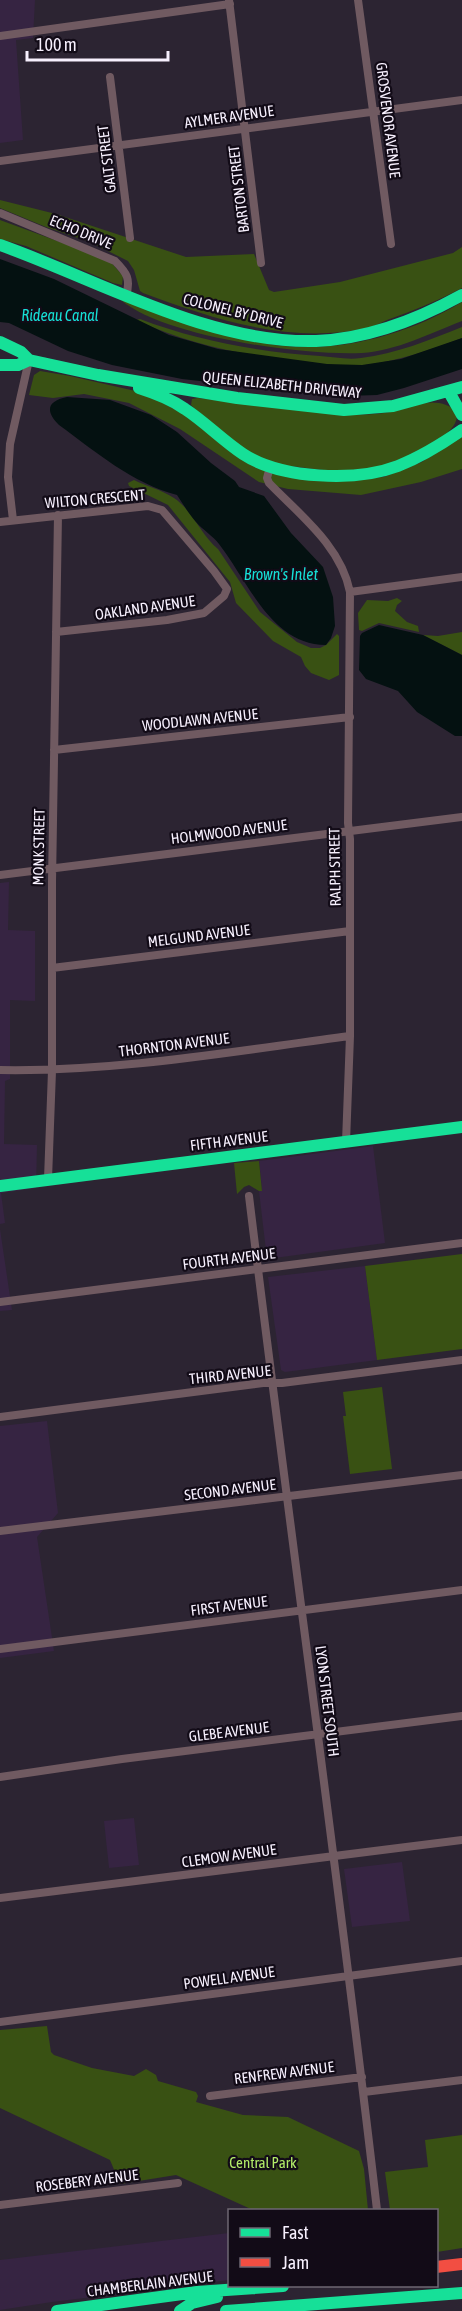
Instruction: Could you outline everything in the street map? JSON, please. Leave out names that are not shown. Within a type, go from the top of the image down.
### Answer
[{"type":"main road","name":"COLONEL BY DRIVE","points":[[0,245],[126,296],[233,330],[284,340],[338,339],[384,329],[439,309],[462,296]]},
{"type":"main road","name":"QUEEN ELIZABETH DRIVEWAY","points":[[0,342],[21,352],[29,360],[98,375],[237,398],[344,411],[393,406],[462,387]]},
{"type":"main road","name":"QUEEN ELIZABETH DRIVEWAY","points":[[0,364],[18,365],[29,360]]},
{"type":"main road","name":"QUEEN ELIZABETH DRIVEWAY","points":[[98,375],[152,392],[179,405],[197,417],[230,446],[270,467],[335,474],[376,473],[398,468],[427,454],[462,430]]},
{"type":"main road","points":[[448,392],[462,415]]},
{"type":"main road","name":"FIFTH AVENUE","points":[[0,1186],[462,1127]]},
{"type":"main road","points":[[438,2267],[462,2264]]},
{"type":"main road","name":"CHAMBERLAIN AVENUE","points":[[57,2311],[197,2292],[273,2287]]},
{"type":"main road","points":[[180,2311],[199,2301],[253,2289]]},
{"type":"main road","points":[[226,2311],[462,2293]]},
{"type":"street","name":"GROSVENOR AVENUE","points":[[358,0],[391,244]]},
{"type":"street","points":[[0,36],[230,2]]},
{"type":"street","name":"BARTON STREET","points":[[230,2],[261,263]]},
{"type":"street","name":"GALT STREET","points":[[110,77],[130,238]]},
{"type":"street","name":"AYLMER AVENUE","points":[[0,161],[462,100]]},
{"type":"street","name":"ECHO DRIVE","points":[[0,213],[115,261],[128,274],[129,285],[126,296]]},
{"type":"street","points":[[13,520],[8,477],[10,444],[29,360]]},
{"type":"street","name":"RALPH STREET","points":[[270,467],[267,478],[269,483],[336,554],[345,573],[350,592],[348,688],[350,717],[350,1036],[346,1142]]},
{"type":"street","name":"WILTON CRESCENT","points":[[0,522],[148,506],[162,510],[227,589]]},
{"type":"street","name":"MONK STREET","points":[[48,1179],[52,1071],[52,868],[58,515]]},
{"type":"street","points":[[350,592],[462,577]]},
{"type":"street","name":"OAKLAND AVENUE","points":[[56,632],[167,620],[204,613],[224,596],[227,589]]},
{"type":"street","name":"WOODLAWN AVENUE","points":[[54,750],[350,717]]},
{"type":"street","name":"HOLMWOOD AVENUE","points":[[0,875],[462,817]]},
{"type":"street","name":"MELGUND AVENUE","points":[[52,968],[350,931]]},
{"type":"street","name":"THORNTON AVENUE","points":[[0,1070],[52,1071],[139,1064],[350,1036]]},
{"type":"street","name":"LYON STREET SOUTH","points":[[249,1196],[364,2092],[377,2209]]},
{"type":"street","name":"FOURTH AVENUE","points":[[0,1302],[462,1243]]},
{"type":"street","name":"THIRD AVENUE","points":[[0,1417],[259,1383],[462,1360]]},
{"type":"street","name":"SECOND AVENUE","points":[[0,1531],[462,1475]]},
{"type":"street","name":"FIRST AVENUE","points":[[0,1649],[462,1590]]},
{"type":"street","name":"GLEBE AVENUE","points":[[0,1777],[462,1716]]},
{"type":"street","name":"CLEMOW AVENUE","points":[[0,1898],[462,1840]]},
{"type":"street","name":"POWELL AVENUE","points":[[0,2022],[462,1961]]},
{"type":"street","name":"RENFREW AVENUE","points":[[210,2096],[362,2077]]},
{"type":"street","points":[[364,2092],[462,2080]]},
{"type":"street","name":"ROSEBERY AVENUE","points":[[0,2205],[178,2183]]},
{"type":"shaded area","points":[[0,0],[35,0],[33,38],[16,40],[23,140],[0,143]]},
{"type":"shaded area","points":[[9,882],[8,930],[35,931],[35,1001],[10,1000],[10,1079],[5,1081],[4,1144],[37,1145],[36,1188],[1,1193],[5,1223],[0,1224],[0,883]]},
{"type":"shaded area","points":[[373,1146],[385,1243],[267,1259],[259,1191],[262,1190],[259,1161]]},
{"type":"shaded area","points":[[0,1229],[12,1310],[0,1311]]},
{"type":"shaded area","points":[[365,1266],[377,1360],[285,1372],[281,1370],[268,1277]]},
{"type":"shaded area","points":[[47,1421],[58,1513],[37,1537],[54,1651],[0,1658],[0,1426]]},
{"type":"shaded area","points":[[134,1818],[139,1865],[109,1868],[104,1821]]},
{"type":"shaded area","points":[[402,1862],[410,1921],[352,1927],[344,1869]]},
{"type":"shaded area","points":[[228,2233],[228,2280],[0,2310],[0,2260]]},
{"type":"green space","points":[[0,200],[56,214],[186,257],[254,254],[269,290],[274,292],[340,282],[453,253],[462,247],[462,288],[425,306],[366,328],[309,333],[253,327],[197,312],[143,293],[140,291],[134,270],[128,261],[90,242],[0,208]]},
{"type":"green space","points":[[0,220],[109,260],[123,276],[122,285],[26,246],[0,239]]},
{"type":"green space","points":[[121,300],[269,344],[294,347],[344,345],[369,340],[417,324],[462,302],[462,321],[388,349],[375,352],[337,353],[236,342],[201,334],[141,313]]},
{"type":"green space","points":[[140,319],[184,334],[229,344],[274,352],[346,359],[400,350],[462,327],[462,338],[390,361],[365,365],[320,364],[198,343],[136,320]]},
{"type":"green space","points":[[40,371],[144,393],[193,419],[239,457],[343,479],[384,477],[422,462],[462,435],[462,469],[421,482],[361,495],[288,489],[259,482],[180,429],[129,403],[84,394],[53,398],[29,395],[34,375]]},
{"type":"green space","points":[[192,399],[350,415],[392,412],[423,403],[438,403],[451,407],[457,417],[448,432],[432,445],[397,463],[359,470],[320,470],[272,463],[246,451],[208,422],[191,405]]},
{"type":"green space","points":[[134,480],[180,503],[218,549],[260,612],[297,642],[311,648],[320,648],[337,634],[339,636],[339,675],[329,680],[311,673],[301,657],[273,641],[236,603],[230,582],[168,505],[129,486],[128,483]]},
{"type":"green space","points":[[397,598],[402,601],[397,605],[395,611],[407,622],[418,626],[419,632],[379,623],[362,631],[359,630],[358,613],[367,600],[388,601]]},
{"type":"green space","points":[[462,632],[462,655],[423,635],[438,636]]},
{"type":"green space","points":[[259,1161],[262,1191],[249,1185],[237,1194],[234,1163]]},
{"type":"green space","points":[[462,1254],[462,1349],[377,1360],[365,1266]]},
{"type":"green space","points":[[382,1387],[392,1469],[350,1474],[343,1416],[346,1416],[343,1392]]},
{"type":"green space","name":"Central Park","points":[[47,2026],[51,2052],[54,2055],[92,2068],[134,2076],[146,2069],[156,2075],[158,2081],[196,2092],[198,2096],[196,2102],[243,2115],[288,2117],[359,2151],[364,2169],[368,2209],[251,2209],[176,2175],[120,2184],[110,2160],[0,2108],[0,2030]]},
{"type":"green space","points":[[462,2135],[462,2248],[438,2252],[438,2209],[390,2209],[385,2172],[428,2167],[425,2140]]},
{"type":"water","name":"Rideau Canal","points":[[0,259],[54,279],[169,335],[218,349],[327,364],[362,365],[401,359],[462,338],[462,369],[377,395],[346,396],[182,379],[112,365],[68,351],[9,323],[0,322]]},
{"type":"water","name":"Brown's Inlet","points":[[67,397],[110,400],[151,415],[177,432],[235,481],[239,487],[264,496],[291,533],[323,567],[333,597],[335,626],[326,645],[307,642],[290,634],[276,623],[251,592],[219,544],[196,522],[177,495],[130,475],[59,425],[50,407],[55,401]]},
{"type":"water","points":[[379,625],[423,635],[462,655],[462,736],[455,736],[417,712],[398,691],[366,679],[359,670],[360,636]]},
{"type":"traffic: fast","points":[[0,245],[115,292],[195,321],[235,332],[275,339],[316,341],[373,332],[410,320],[462,295]]},
{"type":"traffic: fast","points":[[0,342],[21,352],[29,360],[98,375],[237,398],[344,410],[393,406],[462,387]]},
{"type":"traffic: fast","points":[[0,365],[18,365],[29,360]]},
{"type":"traffic: fast","points":[[139,388],[180,405],[243,454],[277,469],[298,473],[341,476],[381,471],[415,459],[462,430]]},
{"type":"traffic: fast","points":[[449,392],[462,415]]},
{"type":"traffic: fast","points":[[0,1186],[462,1127]]},
{"type":"traffic: fast","points":[[57,2311],[197,2292],[269,2287]]},
{"type":"traffic: fast","points":[[226,2311],[462,2293]]},
{"type":"traffic: fast","points":[[180,2311],[192,2303],[217,2297]]},
{"type":"traffic: jam","points":[[438,2267],[462,2264]]}]
